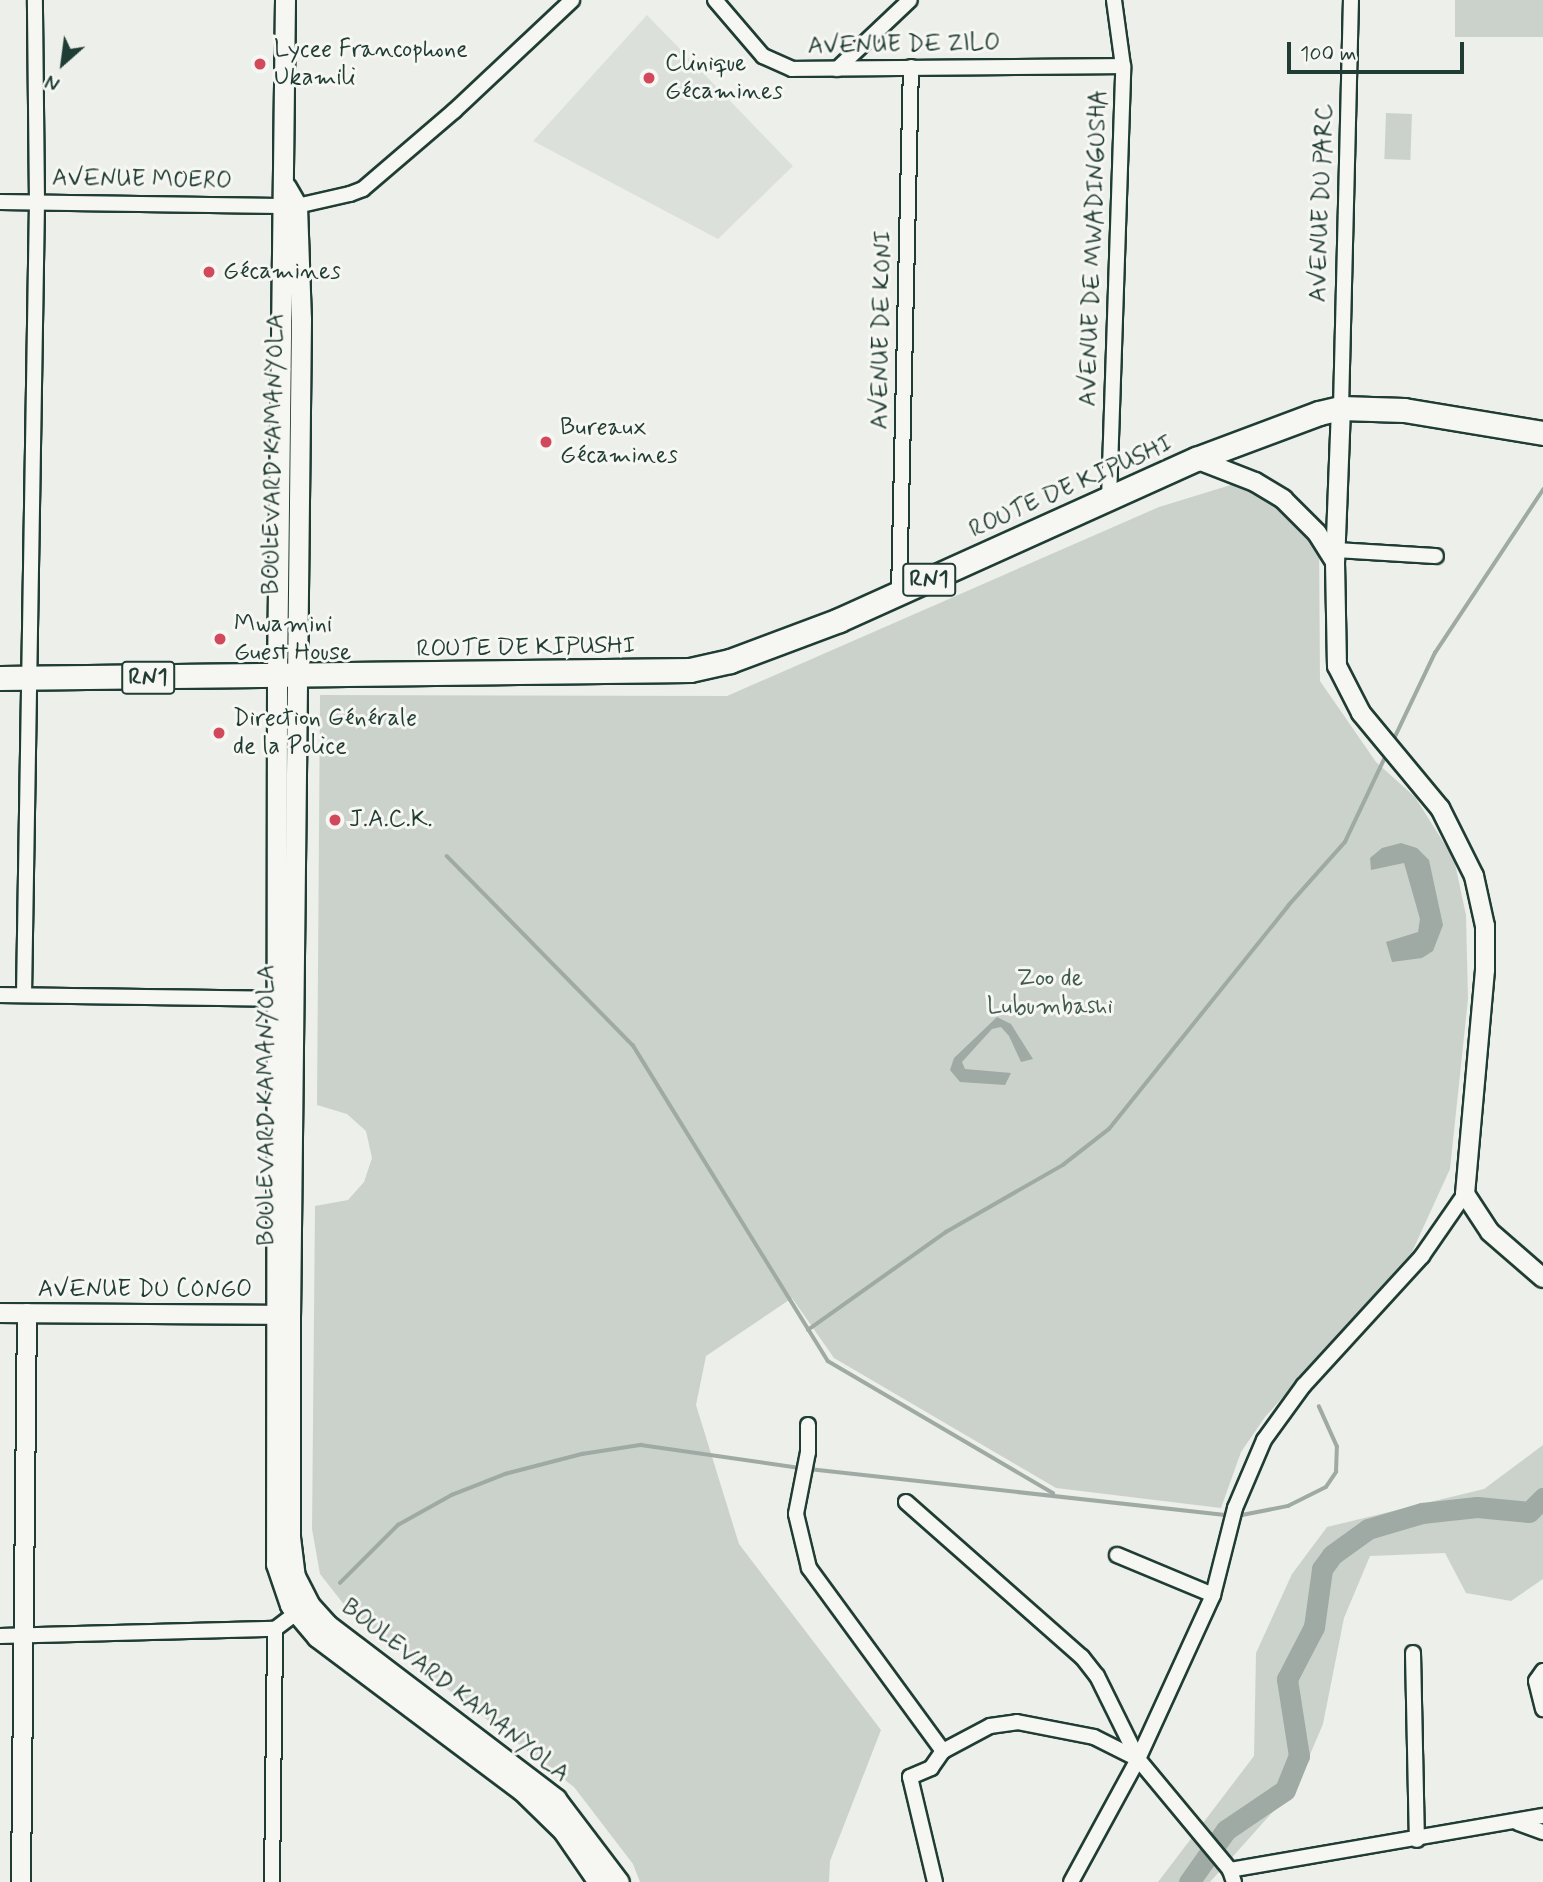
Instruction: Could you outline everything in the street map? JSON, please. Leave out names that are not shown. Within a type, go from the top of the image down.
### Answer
[{"type":"highway","name":"ROUTE DE KIPUSHI","points":[[286,678],[690,670],[768,648],[899,594],[1196,459],[1293,421],[1341,408],[1404,410],[1543,433]]},
{"type":"highway","name":"RN1","points":[[0,678],[286,678]]},
{"type":"main road","name":"BOULEVARD KAMANYOLA","points":[[285,0],[288,199],[282,1315],[290,1537],[295,1576],[303,1609],[328,1646],[521,1790],[563,1831],[598,1882]]},
{"type":"main road","name":"BOULEVARD KAMANYOLA","points":[[303,1609],[328,1625],[556,1799],[619,1882]]},
{"type":"street","points":[[23,995],[37,202],[35,0]]},
{"type":"street","name":"AVENUE MOERO","points":[[0,202],[288,199],[363,189],[572,0]]},
{"type":"street","name":"AVENUE DE ZILO","points":[[715,0],[772,62],[792,69],[1123,66]]},
{"type":"street","points":[[837,69],[910,0]]},
{"type":"street","name":"AVENUE DE MWADINGUSHA","points":[[1110,499],[1123,66],[1114,0]]},
{"type":"street","name":"AVENUE DU PARC","points":[[1341,408],[1351,0]]},
{"type":"street","name":"AVENUE DE KONI","points":[[899,594],[911,67]]},
{"type":"street","points":[[1071,1882],[1138,1759],[1213,1595],[1230,1524],[1254,1458],[1290,1401],[1422,1256],[1465,1194],[1485,970],[1485,926],[1474,876],[1455,833],[1426,787],[1381,737],[1349,695],[1336,666],[1335,556],[1341,408]]},
{"type":"street","points":[[1196,459],[1255,481],[1283,499],[1317,533],[1335,556]]},
{"type":"street","points":[[1335,556],[1436,556]]},
{"type":"street","points":[[0,995],[284,999]]},
{"type":"street","points":[[1465,1194],[1490,1232],[1543,1278]]},
{"type":"street","name":"AVENUE DU CONGO","points":[[0,1313],[282,1315]]},
{"type":"street","points":[[21,1882],[27,1313]]},
{"type":"street","points":[[808,1425],[808,1452],[796,1514],[809,1568],[943,1751]]},
{"type":"street","points":[[906,1502],[1082,1657],[1097,1676],[1138,1759],[1230,1873],[1518,1823],[1543,1816]]},
{"type":"street","points":[[1117,1555],[1213,1595]]},
{"type":"street","points":[[0,1636],[275,1629],[303,1609]]},
{"type":"street","points":[[272,1882],[275,1629]]},
{"type":"street","points":[[1413,1653],[1416,1840]]},
{"type":"street","points":[[1543,1671],[1536,1681],[1543,1709]]},
{"type":"street","points":[[934,1882],[921,1814],[910,1779],[932,1768],[943,1751],[990,1726],[1017,1722],[1094,1737],[1138,1759]]},
{"type":"street","points":[[1518,1823],[1543,1832]]},
{"type":"shaded area","name":"Clinique Gécamines","points":[[647,15],[793,166],[718,239],[533,141]]},
{"type":"shaded area","points":[[1401,843],[1417,848],[1429,860],[1443,925],[1433,951],[1422,958],[1392,962],[1386,942],[1418,932],[1420,919],[1404,863],[1371,870],[1370,858],[1382,848]]},
{"type":"shaded area","points":[[997,1017],[1011,1024],[1033,1059],[1021,1062],[1009,1036],[1001,1027],[992,1029],[962,1062],[965,1069],[1011,1073],[1005,1085],[960,1082],[950,1070],[954,1058]]},
{"type":"green space","points":[[1455,0],[1543,0],[1543,37],[1455,37]]},
{"type":"green space","points":[[1386,113],[1412,114],[1410,160],[1384,159]]},
{"type":"green space","name":"Zoo de Lubumbashi","points":[[1247,480],[1319,539],[1320,681],[1376,762],[1415,797],[1454,859],[1466,915],[1468,999],[1450,1169],[1412,1252],[1265,1417],[1241,1452],[1221,1508],[1056,1488],[834,1358],[792,1298],[706,1356],[696,1405],[739,1544],[881,1730],[830,1861],[829,1882],[640,1882],[633,1864],[574,1787],[353,1616],[320,1574],[312,1529],[315,1206],[348,1200],[364,1182],[372,1158],[366,1131],[347,1114],[317,1105],[320,695],[727,696],[1159,507]]},
{"type":"green space","points":[[1543,1445],[1543,1579],[1511,1601],[1466,1593],[1445,1553],[1370,1556],[1344,1618],[1323,1724],[1297,1785],[1210,1882],[1158,1882],[1254,1756],[1256,1653],[1292,1574],[1327,1527],[1484,1489]]},
{"type":"waterway","points":[[1392,743],[1435,653],[1543,490]]},
{"type":"waterway","points":[[808,1330],[946,1232],[1063,1165],[1109,1129],[1288,906],[1345,842],[1387,753]]},
{"type":"waterway","points":[[447,856],[633,1045],[828,1361],[1053,1493]]},
{"type":"waterway","points":[[1237,1516],[1288,1506],[1326,1487],[1336,1472],[1337,1447],[1319,1407]]},
{"type":"waterway","points":[[340,1583],[398,1525],[452,1495],[505,1474],[582,1454],[641,1445],[801,1468]]},
{"type":"waterway","points":[[809,1469],[1229,1515]]},
{"type":"waterway","points":[[1189,1882],[1226,1830],[1285,1790],[1299,1756],[1287,1679],[1314,1627],[1322,1569],[1332,1555],[1368,1529],[1422,1513],[1477,1507],[1529,1512],[1543,1498]]},
{"type":"place","name":"Lycee Francophone Ukamili","points":[[260,64]]},
{"type":"place","name":"Clinique Gécamines","points":[[649,78]]},
{"type":"place","name":"Gécamines","points":[[209,272]]},
{"type":"place","name":"Bureaux Gécamines","points":[[546,442]]},
{"type":"place","name":"Mwamini Guest House","points":[[220,639]]},
{"type":"place","name":"Direction Générale de la Police","points":[[219,733]]},
{"type":"place","name":"J.A.C.K.","points":[[335,820]]}]
